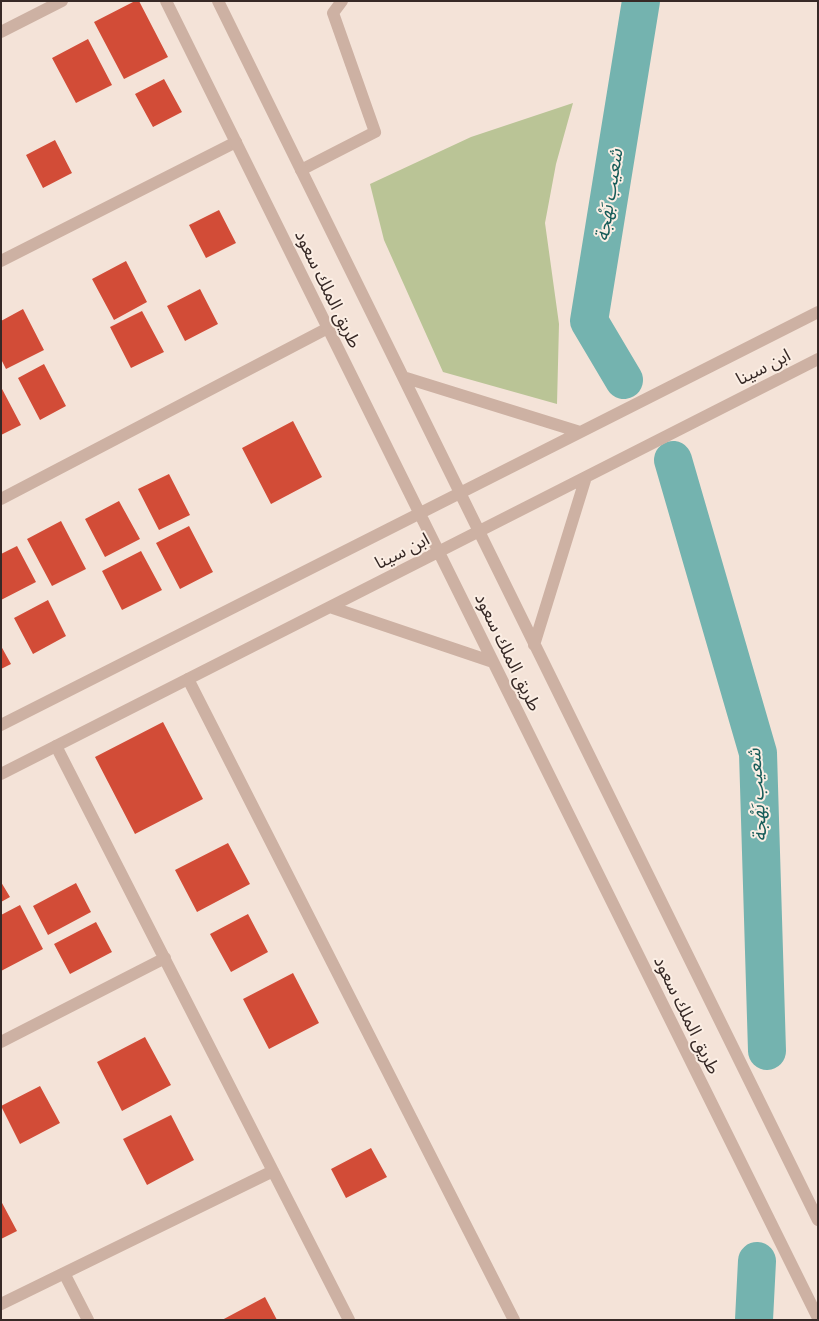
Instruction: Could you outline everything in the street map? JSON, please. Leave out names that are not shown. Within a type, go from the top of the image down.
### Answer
[{"type":"street","points":[[1,32],[43,6],[62,1]]},
{"type":"street","name":"طريق الملك سعود","points":[[166,1],[818,1318]]},
{"type":"street","name":"طريق الملك سعود","points":[[218,1],[818,1220]]},
{"type":"street","points":[[301,170],[375,132],[333,14],[342,1]]},
{"type":"street","points":[[1,261],[236,142]]},
{"type":"street","name":"ابن سينا","points":[[1,725],[818,312]]},
{"type":"street","points":[[1,499],[328,328]]},
{"type":"street","name":"ابن سينا","points":[[1,774],[818,359]]},
{"type":"street","points":[[402,377],[580,432]]},
{"type":"street","points":[[534,644],[586,476]]},
{"type":"street","points":[[330,607],[493,662]]},
{"type":"street","points":[[188,679],[514,1320]]},
{"type":"street","points":[[56,746],[349,1320]]},
{"type":"street","points":[[1,1042],[165,958]]},
{"type":"street","points":[[1,1304],[273,1171]]},
{"type":"street","points":[[64,1273],[88,1320]]},
{"type":"green space","points":[[573,103],[556,164],[545,223],[559,324],[557,404],[443,372],[384,240],[370,184],[471,137]]},
{"type":"building","points":[[135,1],[139,1],[168,57],[124,79],[94,22]]},
{"type":"building","points":[[88,39],[112,85],[76,103],[52,58]]},
{"type":"building","points":[[164,79],[182,112],[153,127],[135,94]]},
{"type":"building","points":[[55,140],[72,173],[43,188],[26,155]]},
{"type":"building","points":[[219,210],[236,243],[206,258],[189,225]]},
{"type":"building","points":[[126,261],[147,302],[114,320],[92,279]]},
{"type":"building","points":[[200,289],[218,324],[185,341],[167,306]]},
{"type":"building","points":[[23,309],[44,350],[6,369],[1,359],[1,321]]},
{"type":"building","points":[[142,311],[164,352],[131,368],[110,327]]},
{"type":"building","points":[[44,364],[66,406],[40,420],[18,378]]},
{"type":"building","points":[[1,387],[21,425],[1,435]]},
{"type":"building","points":[[293,421],[322,477],[271,504],[242,448]]},
{"type":"building","points":[[169,474],[190,515],[159,530],[138,489]]},
{"type":"building","points":[[119,501],[140,539],[105,557],[85,519]]},
{"type":"building","points":[[61,521],[86,569],[52,586],[27,539]]},
{"type":"building","points":[[189,526],[213,572],[180,589],[156,543]]},
{"type":"building","points":[[17,546],[36,582],[1,600],[1,554]]},
{"type":"building","points":[[141,551],[162,590],[122,610],[102,571]]},
{"type":"building","points":[[48,600],[66,636],[33,654],[14,618]]},
{"type":"building","points":[[1,646],[11,664],[1,669]]},
{"type":"building","points":[[163,722],[203,799],[135,834],[95,757]]},
{"type":"building","points":[[228,843],[250,884],[197,912],[175,870]]},
{"type":"building","points":[[1,882],[10,897],[1,902]]},
{"type":"building","points":[[76,883],[91,912],[48,935],[33,906]]},
{"type":"building","points":[[20,905],[43,949],[1,971],[1,915]]},
{"type":"building","points":[[248,914],[268,952],[231,972],[210,934]]},
{"type":"building","points":[[96,922],[112,952],[70,974],[54,944]]},
{"type":"building","points":[[293,973],[319,1023],[269,1049],[243,999]]},
{"type":"building","points":[[145,1037],[171,1085],[122,1111],[97,1062]]},
{"type":"building","points":[[40,1086],[60,1123],[20,1144],[1,1106]]},
{"type":"building","points":[[171,1115],[194,1160],[147,1185],[123,1139]]},
{"type":"building","points":[[371,1148],[387,1177],[346,1198],[331,1169]]},
{"type":"building","points":[[1,1201],[17,1231],[1,1239]]},
{"type":"building","points":[[265,1297],[277,1320],[222,1320]]},
{"type":"waterway","name":"شعيب بَهْجة","points":[[624,380],[589,321],[641,1]]},
{"type":"waterway","name":"شعيب بَهْجة","points":[[673,460],[758,753],[767,1051]]},
{"type":"waterway","name":"شعيب بَهْجة","points":[[754,1320],[757,1261]]}]
